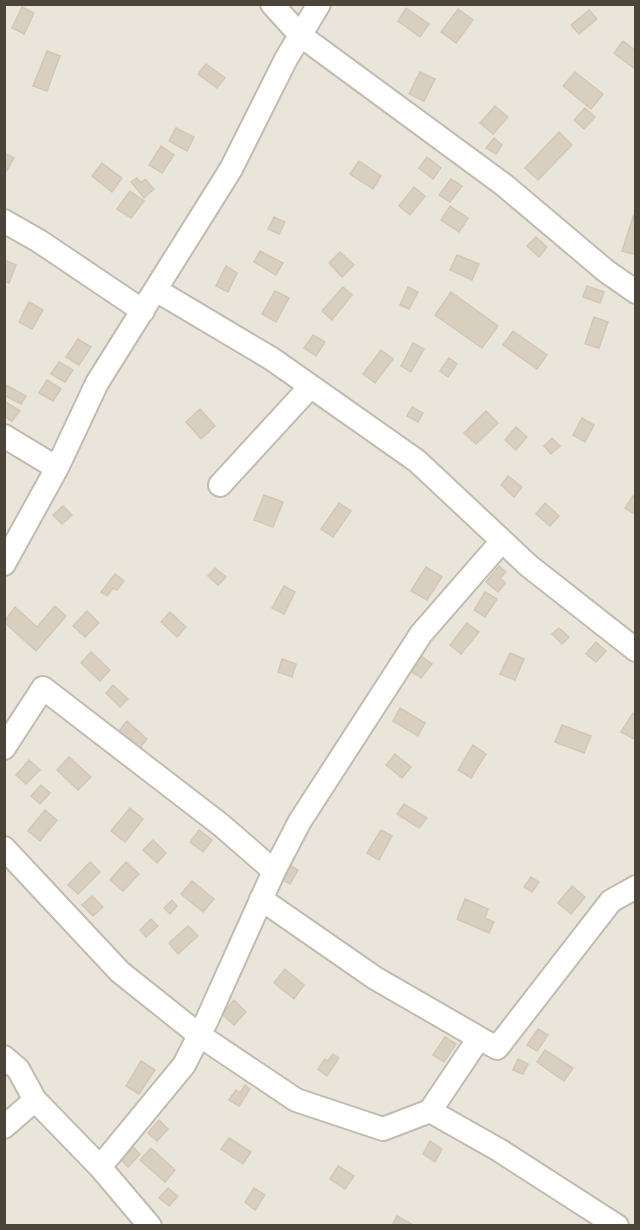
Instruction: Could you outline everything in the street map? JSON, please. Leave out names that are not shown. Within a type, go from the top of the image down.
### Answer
[{"type":"street","points":[[272,4],[300,35],[504,185],[606,271],[636,292]]},
{"type":"street","points":[[4,564],[57,468],[97,383],[231,169],[300,35],[319,4]]},
{"type":"street","points":[[4,221],[143,311]]},
{"type":"street","points":[[156,290],[272,359],[417,461],[528,566],[636,650]]},
{"type":"street","points":[[220,485],[310,387]]},
{"type":"street","points":[[4,436],[57,468]]},
{"type":"street","points":[[100,1167],[184,1065],[274,871],[300,821],[421,634],[502,541]]},
{"type":"street","points":[[4,748],[43,688],[221,825],[274,871]]},
{"type":"street","points":[[4,848],[120,972],[199,1035],[296,1100],[383,1129],[430,1111],[479,1038]]},
{"type":"street","points":[[261,899],[375,978],[497,1048],[611,901],[636,887]]},
{"type":"street","points":[[4,1057],[18,1069],[35,1100],[100,1167],[150,1226]]},
{"type":"street","points":[[4,1127],[35,1100]]},
{"type":"street","points":[[430,1111],[499,1150],[617,1226]]},
{"type":"shaded area","points":[[5,5],[635,5],[635,1225],[5,1225]]},
{"type":"building","points":[[22,7],[34,13],[24,34],[12,28]]},
{"type":"building","points":[[406,8],[429,24],[420,37],[398,21]]},
{"type":"building","points":[[458,9],[473,20],[456,43],[441,32]]},
{"type":"building","points":[[589,10],[597,19],[579,34],[571,25]]},
{"type":"building","points":[[623,41],[636,51],[634,68],[614,53]]},
{"type":"building","points":[[47,51],[60,56],[47,91],[33,86]]},
{"type":"building","points":[[206,64],[225,78],[217,88],[198,74]]},
{"type":"building","points":[[420,72],[435,79],[424,101],[409,94]]},
{"type":"building","points":[[575,72],[603,94],[591,109],[563,86]]},
{"type":"building","points":[[495,106],[508,117],[493,134],[480,123]]},
{"type":"building","points":[[585,108],[595,117],[584,129],[574,120]]},
{"type":"building","points":[[176,128],[194,137],[187,151],[169,141]]},
{"type":"building","points":[[559,132],[572,145],[538,180],[525,168]]},
{"type":"building","points":[[494,138],[502,145],[496,154],[486,148]]},
{"type":"building","points":[[161,146],[174,155],[162,173],[149,165]]},
{"type":"building","points":[[4,153],[14,158],[4,175]]},
{"type":"building","points":[[427,157],[441,168],[433,179],[419,168]]},
{"type":"building","points":[[359,161],[381,176],[373,189],[350,174]]},
{"type":"building","points":[[102,163],[122,178],[112,192],[92,176]]},
{"type":"building","points":[[137,178],[141,183],[145,179],[154,189],[144,198],[131,182]]},
{"type":"building","points":[[451,179],[462,186],[450,202],[439,195]]},
{"type":"building","points":[[414,187],[425,196],[410,215],[399,206]]},
{"type":"building","points":[[130,191],[144,201],[131,218],[117,209]]},
{"type":"building","points":[[450,206],[468,218],[459,232],[441,220]]},
{"type":"building","points":[[634,214],[636,248],[633,254],[622,251]]},
{"type":"building","points":[[274,217],[285,222],[279,234],[268,229]]},
{"type":"building","points":[[536,237],[547,247],[539,257],[527,246]]},
{"type":"building","points":[[260,251],[283,263],[276,275],[254,262]]},
{"type":"building","points":[[340,252],[354,265],[342,277],[329,263]]},
{"type":"building","points":[[457,255],[479,264],[472,280],[450,270]]},
{"type":"building","points":[[4,260],[16,265],[9,283],[4,281]]},
{"type":"building","points":[[226,266],[237,273],[228,292],[216,286]]},
{"type":"building","points":[[587,286],[604,292],[600,303],[583,297]]},
{"type":"building","points":[[343,287],[352,295],[332,320],[322,311]]},
{"type":"building","points":[[408,287],[418,292],[409,309],[400,305]]},
{"type":"building","points":[[275,291],[289,298],[276,322],[262,314]]},
{"type":"building","points":[[451,292],[498,326],[482,348],[435,315]]},
{"type":"building","points":[[29,302],[43,310],[32,329],[19,322]]},
{"type":"building","points":[[594,317],[608,322],[599,348],[585,344]]},
{"type":"building","points":[[513,331],[547,355],[537,369],[503,345]]},
{"type":"building","points":[[313,335],[325,342],[316,356],[304,348]]},
{"type":"building","points":[[78,339],[91,347],[79,365],[66,357]]},
{"type":"building","points":[[413,343],[424,349],[411,372],[401,366]]},
{"type":"building","points":[[381,350],[393,359],[375,383],[363,374]]},
{"type":"building","points":[[449,358],[457,364],[448,377],[440,371]]},
{"type":"building","points":[[59,362],[73,370],[65,382],[51,374]]},
{"type":"building","points":[[47,380],[61,389],[53,401],[39,393]]},
{"type":"building","points":[[6,385],[26,396],[21,404],[4,395]]},
{"type":"building","points":[[4,401],[20,411],[12,421],[4,416]]},
{"type":"building","points":[[412,407],[423,413],[418,422],[407,416]]},
{"type":"building","points":[[200,409],[215,426],[201,439],[186,422]]},
{"type":"building","points":[[486,411],[498,423],[476,444],[464,433]]},
{"type":"building","points":[[582,418],[594,425],[585,442],[573,435]]},
{"type":"building","points":[[516,427],[527,437],[516,450],[505,440]]},
{"type":"building","points":[[552,438],[560,446],[551,454],[544,446]]},
{"type":"building","points":[[508,476],[522,487],[514,497],[501,485]]},
{"type":"building","points":[[264,495],[283,502],[273,527],[254,520]]},
{"type":"building","points":[[633,496],[636,498],[636,515],[625,508]]},
{"type":"building","points":[[339,503],[351,511],[333,537],[321,529]]},
{"type":"building","points":[[545,503],[559,516],[550,526],[536,514]]},
{"type":"building","points":[[63,506],[72,515],[62,524],[53,515]]},
{"type":"building","points":[[499,566],[506,572],[500,578],[505,583],[498,592],[486,582]]},
{"type":"building","points":[[426,567],[442,577],[427,600],[411,591]]},
{"type":"building","points":[[215,568],[226,577],[218,585],[208,576]]},
{"type":"building","points":[[115,574],[124,581],[117,590],[113,588],[107,596],[101,592]]},
{"type":"building","points":[[284,586],[295,592],[284,614],[272,608]]},
{"type":"building","points":[[485,592],[497,599],[485,617],[474,610]]},
{"type":"building","points":[[55,606],[66,616],[36,651],[4,622],[15,607],[37,627]]},
{"type":"building","points":[[87,611],[99,623],[85,637],[73,626]]},
{"type":"building","points":[[170,612],[186,627],[177,637],[161,622]]},
{"type":"building","points":[[467,623],[479,632],[461,654],[450,645]]},
{"type":"building","points":[[559,628],[569,637],[562,644],[552,634]]},
{"type":"building","points":[[596,642],[606,651],[596,662],[586,654]]},
{"type":"building","points":[[91,652],[110,670],[100,681],[81,663]]},
{"type":"building","points":[[510,653],[524,659],[515,680],[500,674]]},
{"type":"building","points":[[421,656],[432,664],[421,678],[411,671]]},
{"type":"building","points":[[282,659],[296,664],[292,677],[278,672]]},
{"type":"building","points":[[113,685],[128,699],[120,707],[106,693]]},
{"type":"building","points":[[400,708],[425,723],[418,736],[393,721]]},
{"type":"building","points":[[633,713],[636,715],[634,739],[621,732]]},
{"type":"building","points":[[127,721],[147,739],[138,750],[118,732]]},
{"type":"building","points":[[562,725],[591,736],[584,753],[555,742]]},
{"type":"building","points":[[473,745],[486,754],[471,778],[458,770]]},
{"type":"building","points":[[395,754],[411,767],[402,778],[386,765]]},
{"type":"building","points":[[69,757],[91,777],[78,790],[57,770]]},
{"type":"building","points":[[29,760],[40,770],[26,784],[16,775]]},
{"type":"building","points":[[41,785],[50,793],[40,804],[31,796]]},
{"type":"building","points":[[404,804],[427,818],[419,828],[397,814]]},
{"type":"building","points":[[130,808],[143,819],[125,842],[111,831]]},
{"type":"building","points":[[45,810],[57,820],[40,841],[28,831]]},
{"type":"building","points":[[199,830],[212,840],[203,852],[190,842]]},
{"type":"building","points":[[381,830],[392,836],[379,860],[367,853]]},
{"type":"building","points":[[153,840],[166,853],[157,863],[143,850]]},
{"type":"building","points":[[90,862],[100,872],[78,894],[68,885]]},
{"type":"building","points":[[126,862],[139,874],[123,891],[110,880]]},
{"type":"building","points":[[289,865],[298,870],[290,884],[281,879]]},
{"type":"building","points":[[531,877],[539,882],[532,892],[524,887]]},
{"type":"building","points":[[192,881],[214,899],[203,912],[181,894]]},
{"type":"building","points":[[572,886],[585,897],[571,914],[558,903]]},
{"type":"building","points":[[92,896],[103,907],[93,916],[82,905]]},
{"type":"building","points":[[465,899],[488,909],[485,918],[494,922],[489,933],[457,919]]},
{"type":"building","points":[[172,900],[177,906],[170,914],[164,908]]},
{"type":"building","points":[[151,919],[158,926],[146,937],[140,930]]},
{"type":"building","points":[[188,926],[198,936],[178,954],[169,943]]},
{"type":"building","points":[[285,969],[304,985],[294,999],[274,983]]},
{"type":"building","points":[[234,1000],[246,1012],[234,1025],[222,1014]]},
{"type":"building","points":[[538,1029],[548,1035],[537,1051],[527,1045]]},
{"type":"building","points":[[445,1037],[456,1044],[444,1062],[433,1055]]},
{"type":"building","points":[[545,1050],[573,1068],[564,1081],[537,1062]]},
{"type":"building","points":[[333,1054],[339,1058],[327,1076],[318,1069],[325,1059],[328,1061]]},
{"type":"building","points":[[518,1059],[528,1064],[523,1074],[513,1070]]},
{"type":"building","points":[[141,1061],[155,1070],[139,1094],[126,1086]]},
{"type":"building","points":[[245,1085],[250,1089],[239,1106],[229,1100],[236,1090],[240,1093]]},
{"type":"building","points":[[159,1120],[168,1129],[157,1141],[148,1133]]},
{"type":"building","points":[[229,1138],[251,1152],[243,1164],[221,1149]]},
{"type":"building","points":[[430,1141],[442,1149],[435,1162],[423,1154]]},
{"type":"building","points":[[133,1147],[140,1154],[128,1167],[121,1160]]},
{"type":"building","points":[[151,1148],[175,1170],[165,1182],[140,1160]]},
{"type":"building","points":[[338,1166],[354,1176],[345,1189],[330,1179]]},
{"type":"building","points":[[168,1188],[178,1196],[169,1206],[159,1198]]},
{"type":"building","points":[[254,1188],[265,1195],[255,1210],[245,1202]]},
{"type":"building","points":[[397,1216],[415,1226],[392,1226]]}]
